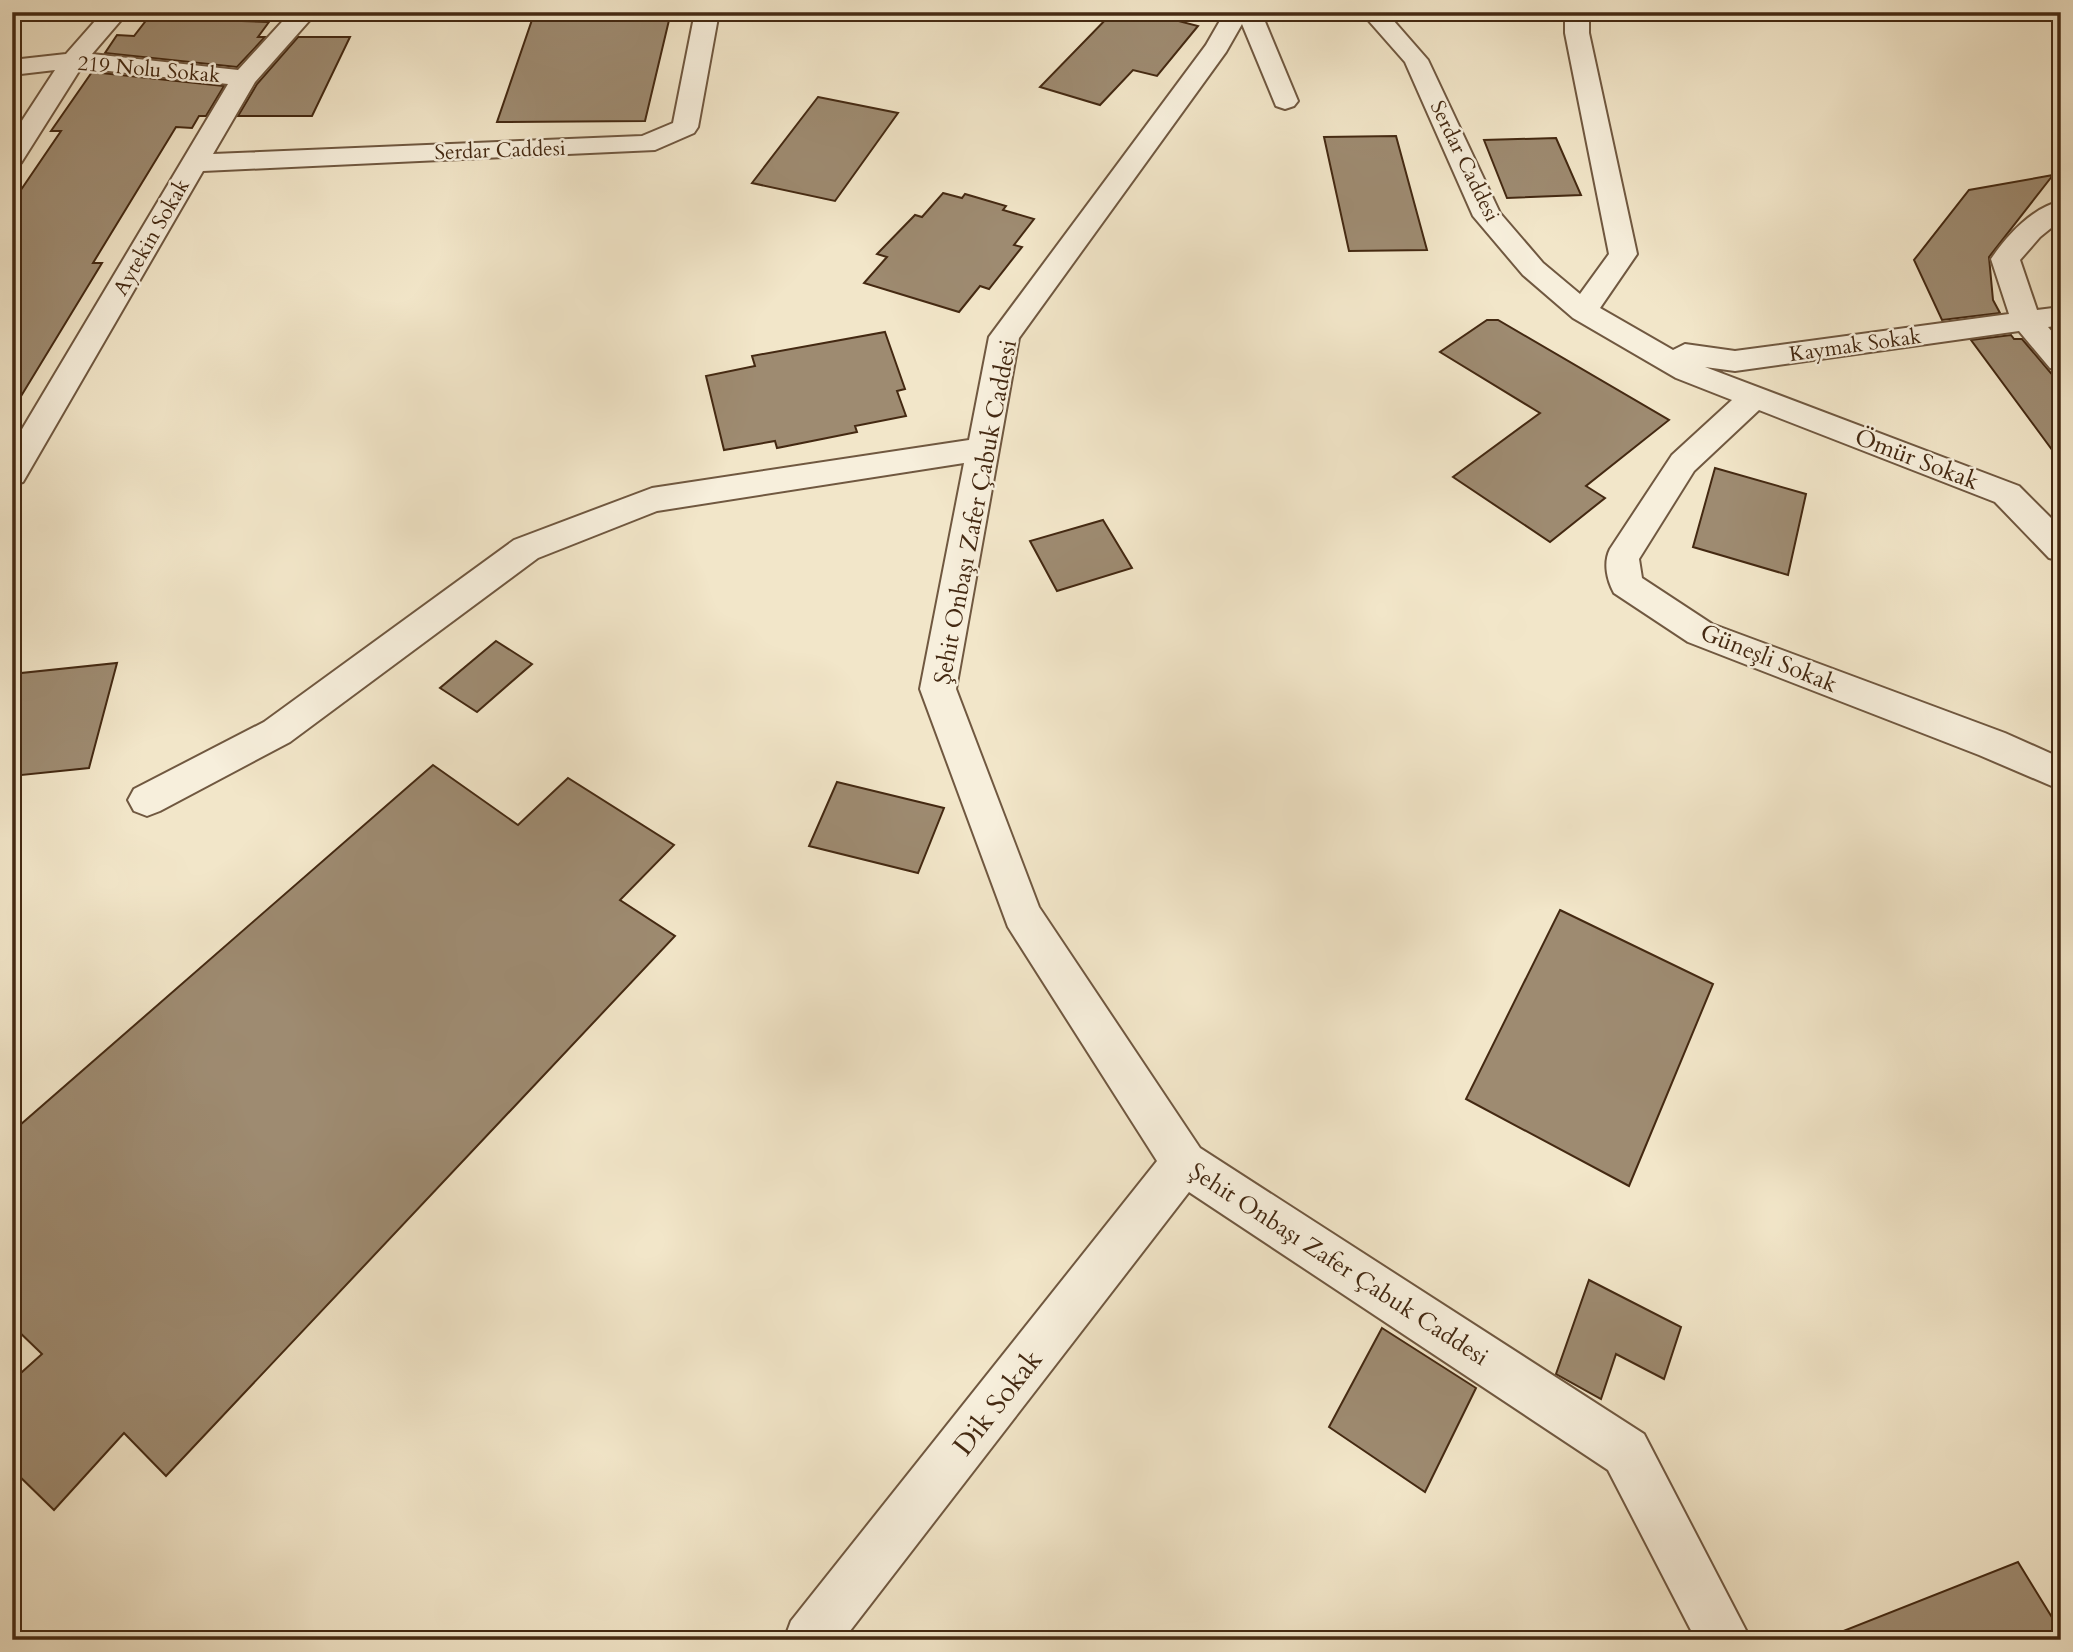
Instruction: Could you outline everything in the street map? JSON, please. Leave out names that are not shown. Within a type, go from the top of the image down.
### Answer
[{"type":"street","points":[[12,157],[74,60],[116,12]]},
{"type":"street","name":"Aytekin Sokak","points":[[12,474],[244,78],[305,12]]},
{"type":"street","name":"Serdar Caddesi","points":[[194,163],[646,144],[685,127],[707,12]]},
{"type":"street","name":"Şehit Onbaşı Zafer Çabuk Caddesi","points":[[1237,12],[1217,47],[1004,337],[938,689],[1022,915],[1184,1163],[1626,1452],[1725,1640]]},
{"type":"street","points":[[1249,12],[1285,101]]},
{"type":"street","name":"Serdar Caddesi","points":[[1373,12],[1416,60],[1487,216],[1533,269],[1583,311],[1687,371],[1755,396]]},
{"type":"street","points":[[1577,12],[1577,33],[1623,254],[1583,311]]},
{"type":"street","name":"219 Nolu Sokak","points":[[12,68],[74,60],[244,78]]},
{"type":"street","points":[[2061,209],[2027,234],[2005,259],[2026,322],[2061,361]]},
{"type":"street","name":"Kaymak Sokak","points":[[1649,349],[1735,361],[2061,316]]},
{"type":"street","name":"Ömür Sokak","points":[[1755,396],[2007,494],[2061,549]]},
{"type":"street","name":"Güneşli Sokak","points":[[1755,396],[1683,463],[1622,558],[1626,584],[1700,634],[1992,744],[2061,775]]},
{"type":"street","points":[[147,800],[277,732],[526,549],[652,500],[983,449]]},
{"type":"street","name":"Dik Sokak","points":[[810,1640],[1184,1163]]},
{"type":"building","points":[[1113,12],[1144,12],[1198,26],[1157,76],[1133,70],[1100,105],[1040,87]]},
{"type":"building","points":[[670,16],[645,121],[497,122],[533,17]]},
{"type":"building","points":[[148,18],[269,22],[258,37],[265,37],[237,67],[105,53],[117,35],[134,36]]},
{"type":"building","points":[[298,37],[350,37],[312,116],[238,116],[257,84]]},
{"type":"building","points":[[92,72],[224,86],[206,116],[199,116],[192,128],[176,127],[93,263],[102,263],[12,411],[12,203],[61,131],[51,131]]},
{"type":"building","points":[[818,97],[898,113],[835,201],[752,183]]},
{"type":"building","points":[[1396,136],[1427,250],[1349,251],[1324,137]]},
{"type":"building","points":[[1556,138],[1581,195],[1507,198],[1484,140]]},
{"type":"building","points":[[2053,175],[1989,257],[1993,300],[2000,313],[1942,320],[1914,260],[1969,190]]},
{"type":"building","points":[[943,193],[962,198],[965,194],[1006,206],[1003,210],[1034,219],[1014,245],[1022,247],[989,289],[980,286],[959,312],[864,283],[887,257],[877,254],[915,215],[922,217]]},
{"type":"building","points":[[1487,320],[1498,320],[1669,420],[1586,486],[1605,498],[1550,542],[1453,477],[1540,413],[1440,352]]},
{"type":"building","points":[[885,332],[905,389],[897,391],[906,416],[855,426],[857,432],[777,448],[775,441],[724,450],[706,376],[755,366],[752,356]]},
{"type":"building","points":[[2011,335],[2014,339],[2022,339],[2061,385],[2061,462],[1971,340]]},
{"type":"building","points":[[1715,468],[1806,494],[1788,575],[1693,547]]},
{"type":"building","points":[[1103,520],[1132,568],[1057,591],[1030,541]]},
{"type":"building","points":[[496,641],[532,664],[477,712],[440,688]]},
{"type":"building","points":[[117,663],[89,768],[12,776],[12,674]]},
{"type":"building","points":[[433,765],[518,825],[568,778],[674,845],[620,900],[675,936],[166,1476],[124,1433],[54,1510],[12,1469],[12,1381],[42,1354],[12,1325],[12,1132]]},
{"type":"building","points":[[837,782],[944,808],[918,873],[809,846]]},
{"type":"building","points":[[1560,910],[1713,984],[1629,1186],[1466,1099]]},
{"type":"building","points":[[1589,1280],[1681,1327],[1664,1379],[1616,1354],[1601,1399],[1556,1374]]},
{"type":"building","points":[[1382,1328],[1476,1388],[1425,1492],[1329,1427]]},
{"type":"building","points":[[2018,1562],[2061,1632],[2061,1640],[1829,1640],[1828,1637]]}]
